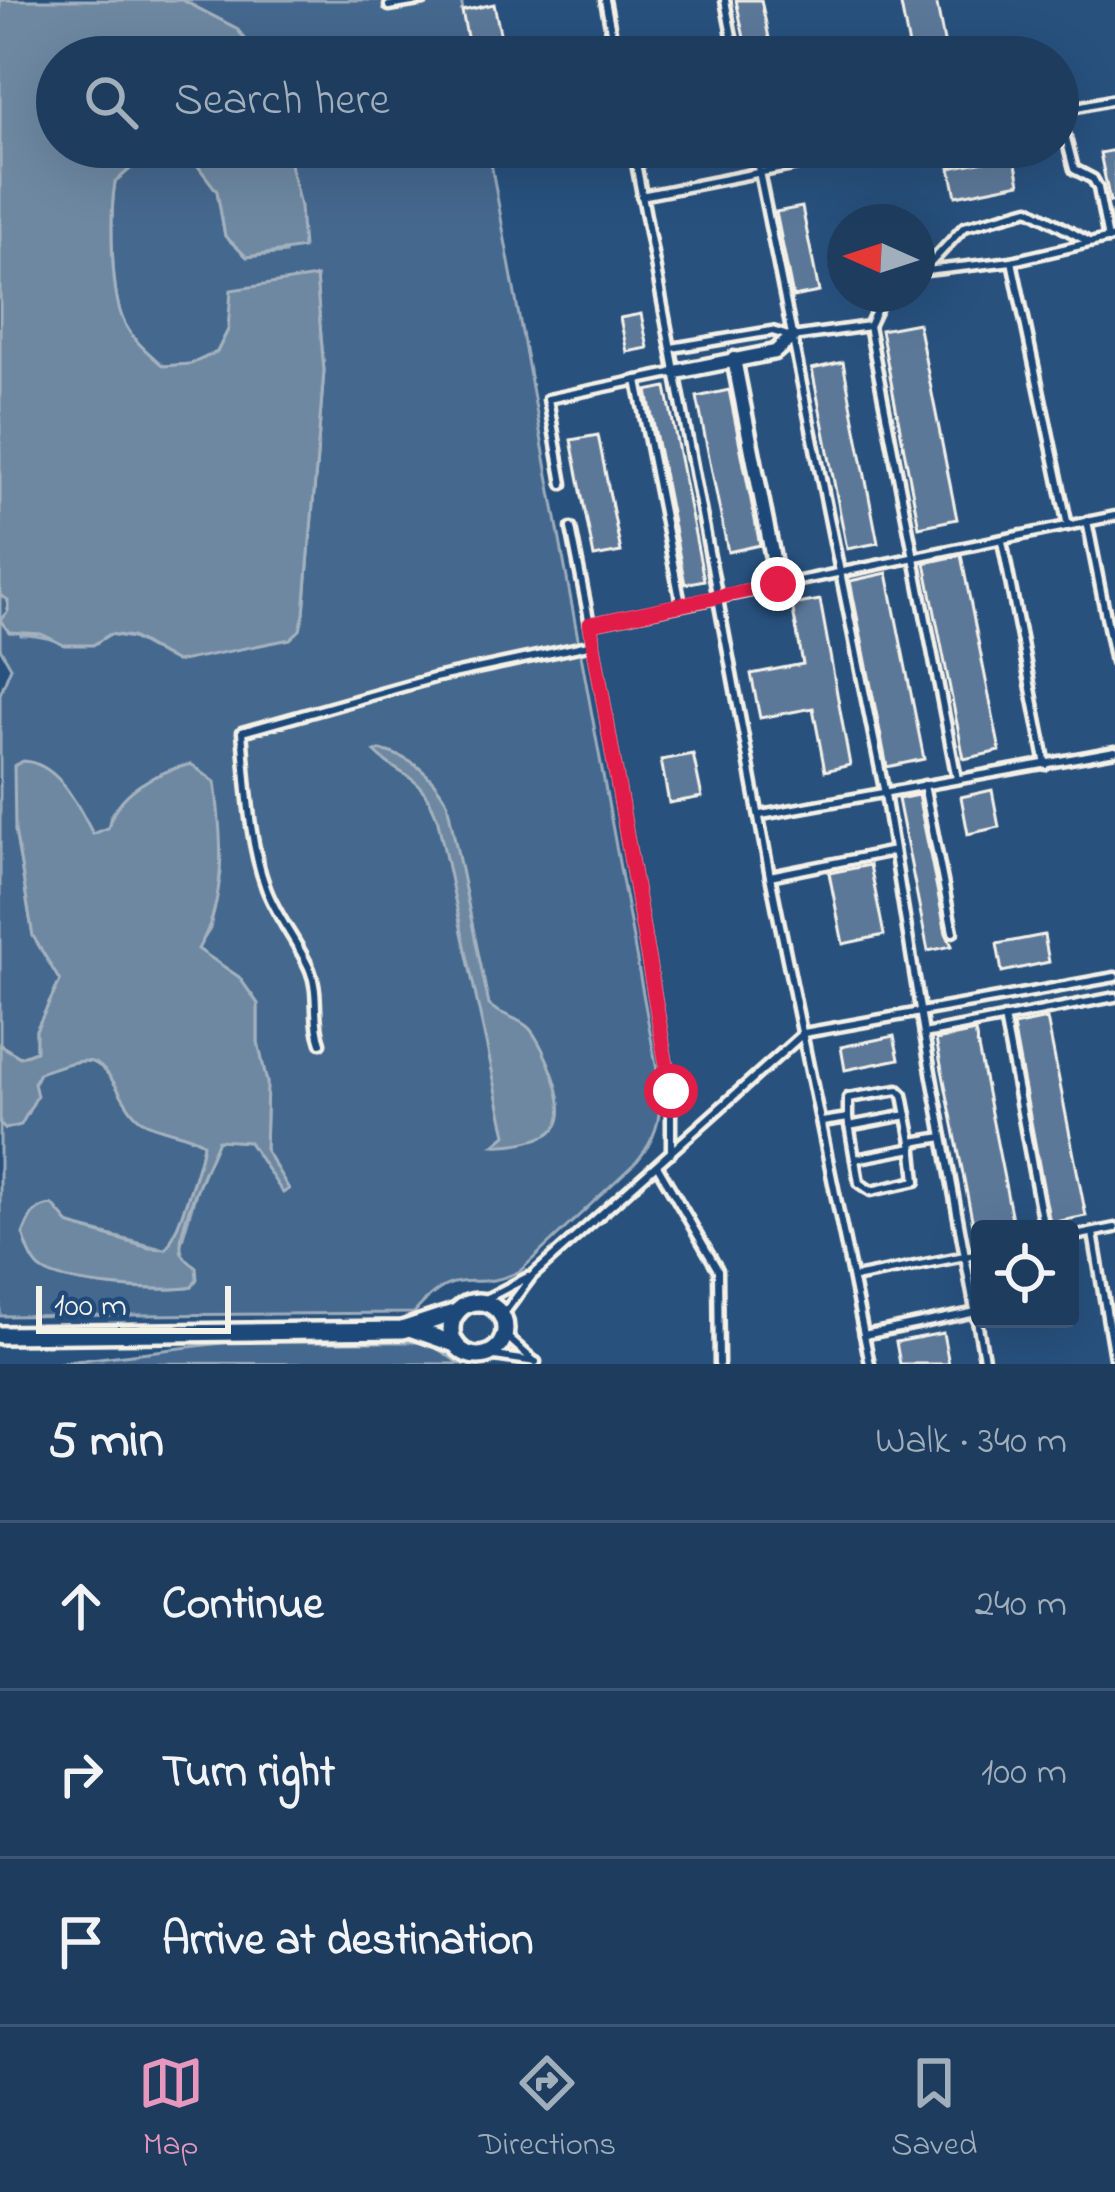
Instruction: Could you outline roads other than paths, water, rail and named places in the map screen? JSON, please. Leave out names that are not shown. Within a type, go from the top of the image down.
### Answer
[{"type":"street","points":[[676,372],[775,352],[792,337]]},
{"type":"street","points":[[734,359],[778,584]]},
{"type":"street","points":[[0,1334],[412,1329],[480,1302],[502,1316],[506,1335],[496,1351],[469,1355],[455,1344],[412,1329]]},
{"type":"street","points":[[455,1344],[451,1328],[458,1312]]},
{"type":"lane","points":[[388,6],[424,0]]},
{"type":"lane","points":[[605,0],[612,36]]},
{"type":"lane","points":[[725,0],[732,36]]},
{"type":"lane","points":[[1079,107],[1115,99]]},
{"type":"lane","points":[[636,168],[770,876],[869,1364]]},
{"type":"lane","points":[[759,168],[885,794],[971,1284]]},
{"type":"lane","points":[[641,196],[785,168]]},
{"type":"lane","points":[[935,269],[1012,261],[1112,238],[1098,188],[1093,179],[1074,168]]},
{"type":"lane","points":[[935,256],[964,227],[1029,209],[1093,244]]},
{"type":"lane","points":[[1012,261],[1068,526]]},
{"type":"lane","points":[[876,312],[869,326],[957,779]]},
{"type":"lane","points":[[672,348],[772,331],[792,337],[869,326]]},
{"type":"lane","points":[[563,484],[548,399],[676,372]]},
{"type":"lane","points":[[637,380],[681,604]]},
{"type":"lane","points":[[590,624],[1115,516]]},
{"type":"lane","points":[[1087,521],[1115,662]]},
{"type":"lane","points":[[571,528],[671,1091],[670,1153]]},
{"type":"lane","points":[[1002,541],[1046,764]]},
{"type":"lane","points":[[321,1043],[310,970],[267,891],[255,851],[242,732],[434,678],[593,644]]},
{"type":"lane","points":[[761,815],[1115,751]]},
{"type":"lane","points":[[924,785],[953,932]]},
{"type":"lane","points":[[770,876],[894,851]]},
{"type":"lane","points":[[502,1316],[532,1276],[804,1034],[1115,976]]},
{"type":"lane","points":[[924,1034],[1115,998]]},
{"type":"lane","points":[[1004,1018],[1042,1220]]},
{"type":"lane","points":[[892,1089],[903,1095],[907,1115],[918,1175],[912,1183],[864,1189],[855,1159],[848,1098],[892,1089]]},
{"type":"lane","points":[[822,1122],[907,1115]]},
{"type":"lane","points":[[855,1159],[943,1137]]},
{"type":"lane","points":[[657,1165],[718,1270],[719,1364]]},
{"type":"lane","points":[[1079,1235],[1115,1228]]},
{"type":"lane","points":[[1093,1233],[1115,1364]]},
{"type":"lane","points":[[854,1278],[971,1255]]},
{"type":"lane","points":[[480,1302],[532,1276]]},
{"type":"lane","points":[[864,1335],[971,1313]]},
{"type":"lane","points":[[979,1328],[986,1364]]},
{"type":"lane","points":[[506,1335],[537,1363]]},
{"type":"lane","points":[[488,1355],[537,1363]]}]
